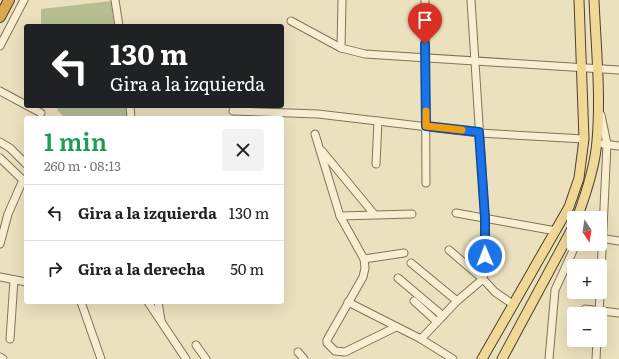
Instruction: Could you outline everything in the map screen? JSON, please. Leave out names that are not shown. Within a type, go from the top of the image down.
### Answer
[{"type":"highway","points":[[0,17],[9,0]]},
{"type":"main road","points":[[482,359],[514,306],[569,207],[579,178],[584,139],[580,68],[579,0]]},
{"type":"main road","points":[[580,211],[587,190],[597,143],[599,104],[594,0]]},
{"type":"main road","points":[[502,359],[567,238]]},
{"type":"street","points":[[0,46],[24,0]]},
{"type":"street","points":[[115,0],[119,24]]},
{"type":"street","points":[[341,48],[342,0]]},
{"type":"street","points":[[425,0],[426,183]]},
{"type":"street","points":[[421,339],[457,301],[483,279],[485,269],[485,218],[471,0]]},
{"type":"street","points":[[291,21],[341,48],[365,54],[425,59],[619,70]]},
{"type":"street","points":[[0,91],[24,103]]},
{"type":"street","points":[[599,104],[607,144],[603,211]]},
{"type":"street","points":[[32,108],[41,113]]},
{"type":"street","points":[[232,111],[318,114],[479,132],[584,139]]},
{"type":"street","points":[[376,164],[378,121]]},
{"type":"street","points":[[315,134],[340,216],[364,259],[365,268],[363,277],[327,340],[327,343],[330,348],[335,351],[345,352],[396,327]]},
{"type":"street","points":[[0,142],[10,148],[24,162]]},
{"type":"street","points":[[597,143],[619,146]]},
{"type":"street","points":[[320,149],[374,214]]},
{"type":"street","points":[[0,158],[24,181]]},
{"type":"street","points":[[0,244],[8,214],[24,184]]},
{"type":"street","points":[[456,213],[556,230]]},
{"type":"street","points":[[340,216],[412,214]]},
{"type":"street","points":[[607,239],[619,241]]},
{"type":"street","points":[[449,250],[483,279],[495,292],[514,306]]},
{"type":"street","points":[[549,359],[555,290],[573,251]]},
{"type":"street","points":[[599,307],[601,251]]},
{"type":"street","points":[[364,259],[404,253]]},
{"type":"street","points":[[411,263],[457,301]]},
{"type":"street","points":[[0,277],[24,282]]},
{"type":"street","points":[[398,278],[443,316]]},
{"type":"street","points":[[10,339],[14,280]]},
{"type":"street","points":[[414,301],[437,322]]},
{"type":"street","points":[[348,302],[421,339],[453,359]]},
{"type":"street","points":[[82,304],[101,359]]},
{"type":"street","points":[[149,304],[186,359]]},
{"type":"street","points":[[158,304],[161,322]]},
{"type":"street","points":[[607,312],[619,313]]},
{"type":"street","points":[[196,345],[206,359]]},
{"type":"street","points":[[596,359],[597,347]]},
{"type":"street","points":[[298,352],[304,359]]},
{"type":"green space","points":[[111,1],[114,24],[41,24],[41,9]]},
{"type":"green space","points":[[57,108],[126,108],[128,116],[63,116],[58,111]]},
{"type":"slow traffic","points":[[426,111],[426,126],[462,130]]},
{"type":"route","points":[[425,44],[426,126],[479,132],[485,218],[485,256]]}]
